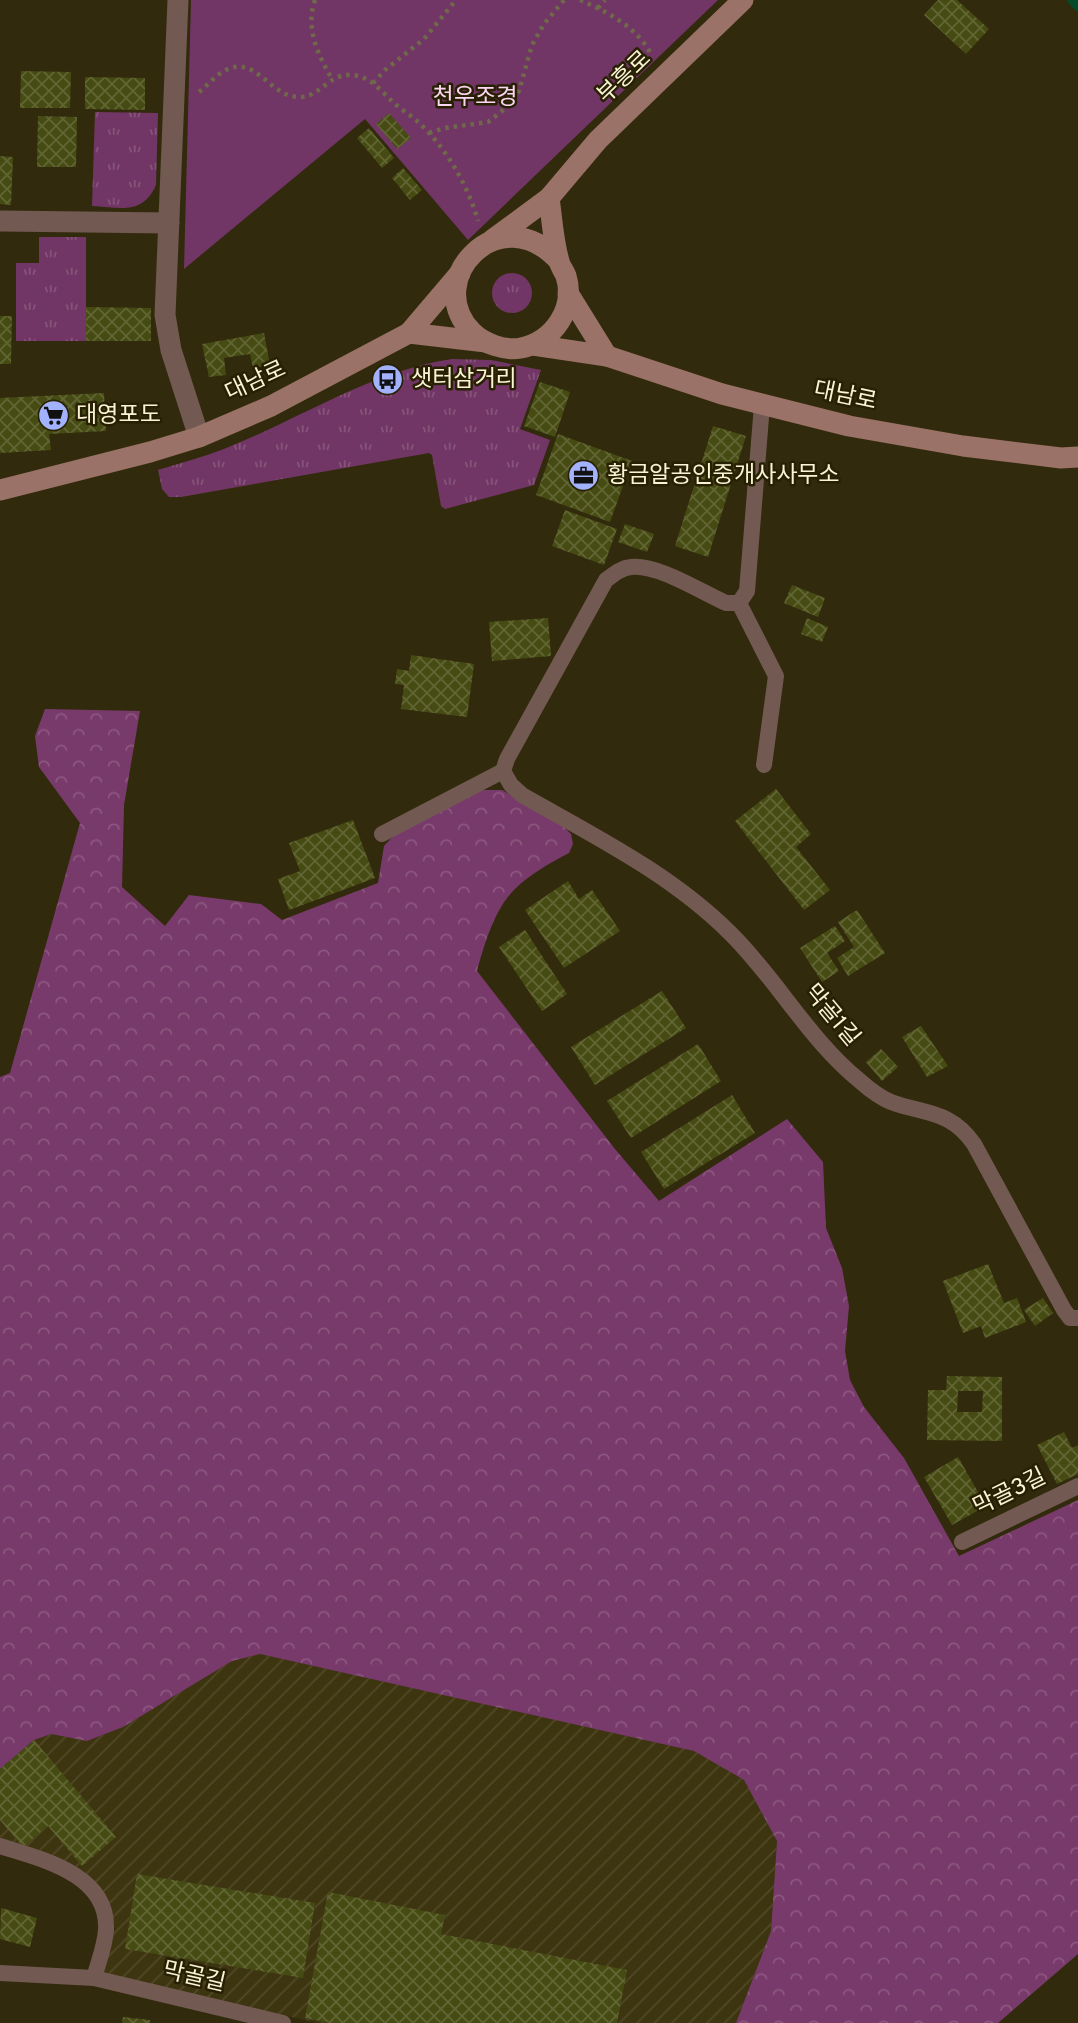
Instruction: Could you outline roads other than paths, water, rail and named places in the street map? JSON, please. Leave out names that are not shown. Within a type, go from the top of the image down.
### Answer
[{"type":"street","points":[[178,0],[165,315],[171,349],[199,437]]},
{"type":"street","name":"부흥로","points":[[485,235],[549,198],[598,140],[743,0]]},
{"type":"street","points":[[549,198],[559,261],[566,276],[568,293],[566,309],[559,324],[533,345],[517,349],[501,348],[486,342],[473,333],[463,320],[457,304],[456,288],[467,259],[485,235],[521,237],[542,246],[559,261]]},
{"type":"street","points":[[0,221],[169,223]]},
{"type":"street","points":[[409,333],[460,273]]},
{"type":"street","points":[[568,293],[607,356]]},
{"type":"street","points":[[409,333],[486,342]]},
{"type":"street","name":"대남로","points":[[0,489],[150,452],[199,437],[271,407],[409,333]]},
{"type":"street","name":"대남로","points":[[533,345],[607,356],[722,394],[849,426],[963,446],[1061,458],[1078,457]]},
{"type":"lane","points":[[739,603],[747,591],[762,405]]},
{"type":"lane","points":[[382,834],[503,771],[507,759],[606,580],[617,572],[631,567],[655,570],[726,603],[739,603]]},
{"type":"lane","points":[[739,603],[776,676],[764,765]]},
{"type":"lane","name":"막골1길","points":[[503,771],[511,785],[522,794],[635,860],[677,887],[708,913],[754,960],[831,1054],[860,1082],[888,1101],[945,1117],[962,1128],[974,1144],[1064,1310],[1070,1318],[1078,1318]]},
{"type":"lane","name":"막골3길","points":[[962,1542],[1078,1486]]},
{"type":"lane","points":[[0,1846],[69,1871],[96,1893],[104,1914],[106,1931],[94,1978]]},
{"type":"lane","name":"막골길","points":[[0,1973],[94,1978],[283,2023]]},
{"type":"waterway","points":[[1072,0],[1078,6]]},
{"type":"place","name":"샛터삼거리","points":[[388,380]]},
{"type":"place","name":"대영포도","points":[[53,416]]},
{"type":"place","name":"황금알공인중개사사무소","points":[[584,476]]},
{"type":"park label","name":"천우조경","points":[[475,98]]}]
